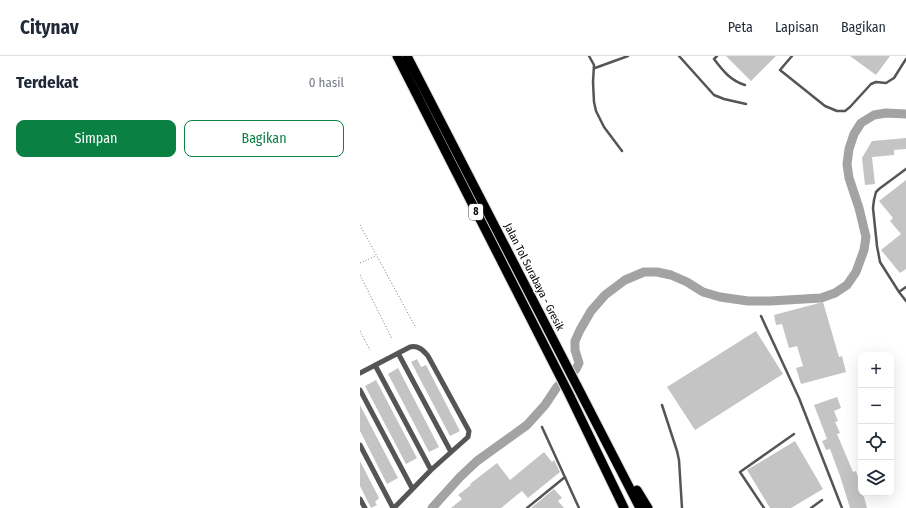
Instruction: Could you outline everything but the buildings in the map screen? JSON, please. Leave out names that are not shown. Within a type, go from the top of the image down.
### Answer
[{"type":"highway","name":"Jalan Tol Surabaya - Gresik","points":[[397,56],[570,394],[624,508]]},
{"type":"highway","name":"Jalan Tol Surabaya - Gresik","points":[[407,56],[640,508]]},
{"type":"highway","points":[[608,445],[648,508]]},
{"type":"street","points":[[360,373],[410,347],[413,346],[422,350],[428,356],[469,431],[468,436],[412,488],[394,508],[360,445]]},
{"type":"street","points":[[398,353],[451,452]]},
{"type":"street","points":[[375,365],[431,470]]},
{"type":"street","points":[[360,390],[412,488]]},
{"type":"street","points":[[360,499],[365,508]]},
{"type":"lane","points":[[589,56],[594,63],[595,68],[593,82],[596,111],[604,127],[622,151]]},
{"type":"lane","points":[[595,68],[628,56]]},
{"type":"lane","points":[[679,56],[714,95],[746,104]]},
{"type":"lane","points":[[717,56],[714,59],[728,76],[744,86]]},
{"type":"lane","points":[[792,56],[780,70],[825,106],[837,112],[845,111],[850,107],[871,84],[876,82],[886,83],[894,78],[906,59]]},
{"type":"lane","points":[[906,169],[876,192],[873,208],[880,262],[906,301]]},
{"type":"lane","points":[[900,292],[906,287]]},
{"type":"lane","points":[[761,316],[799,398],[842,508]]},
{"type":"lane","points":[[662,405],[679,460],[682,508]]},
{"type":"lane","points":[[542,427],[579,508]]},
{"type":"lane","points":[[764,508],[740,472],[794,434]]},
{"type":"lane","points":[[527,508],[565,477]]},
{"type":"lane","points":[[811,508],[822,500]]},
{"type":"path","points":[[360,225],[416,328]]},
{"type":"path","points":[[360,263],[376,255]]},
{"type":"path","points":[[360,275],[392,339]]},
{"type":"path","points":[[360,331],[370,350]]},
{"type":"waterway","points":[[432,508],[460,477],[477,461],[527,425],[545,405],[557,387],[576,369],[579,363],[575,350],[575,341],[580,330],[591,311],[605,295],[625,280],[644,272],[657,272],[671,275],[687,282],[703,292],[720,297],[748,301],[821,298],[835,293],[847,285],[856,272],[864,250],[866,237],[859,208],[849,178],[847,164],[849,149],[854,134],[861,123],[874,115],[886,113],[906,114]]}]
